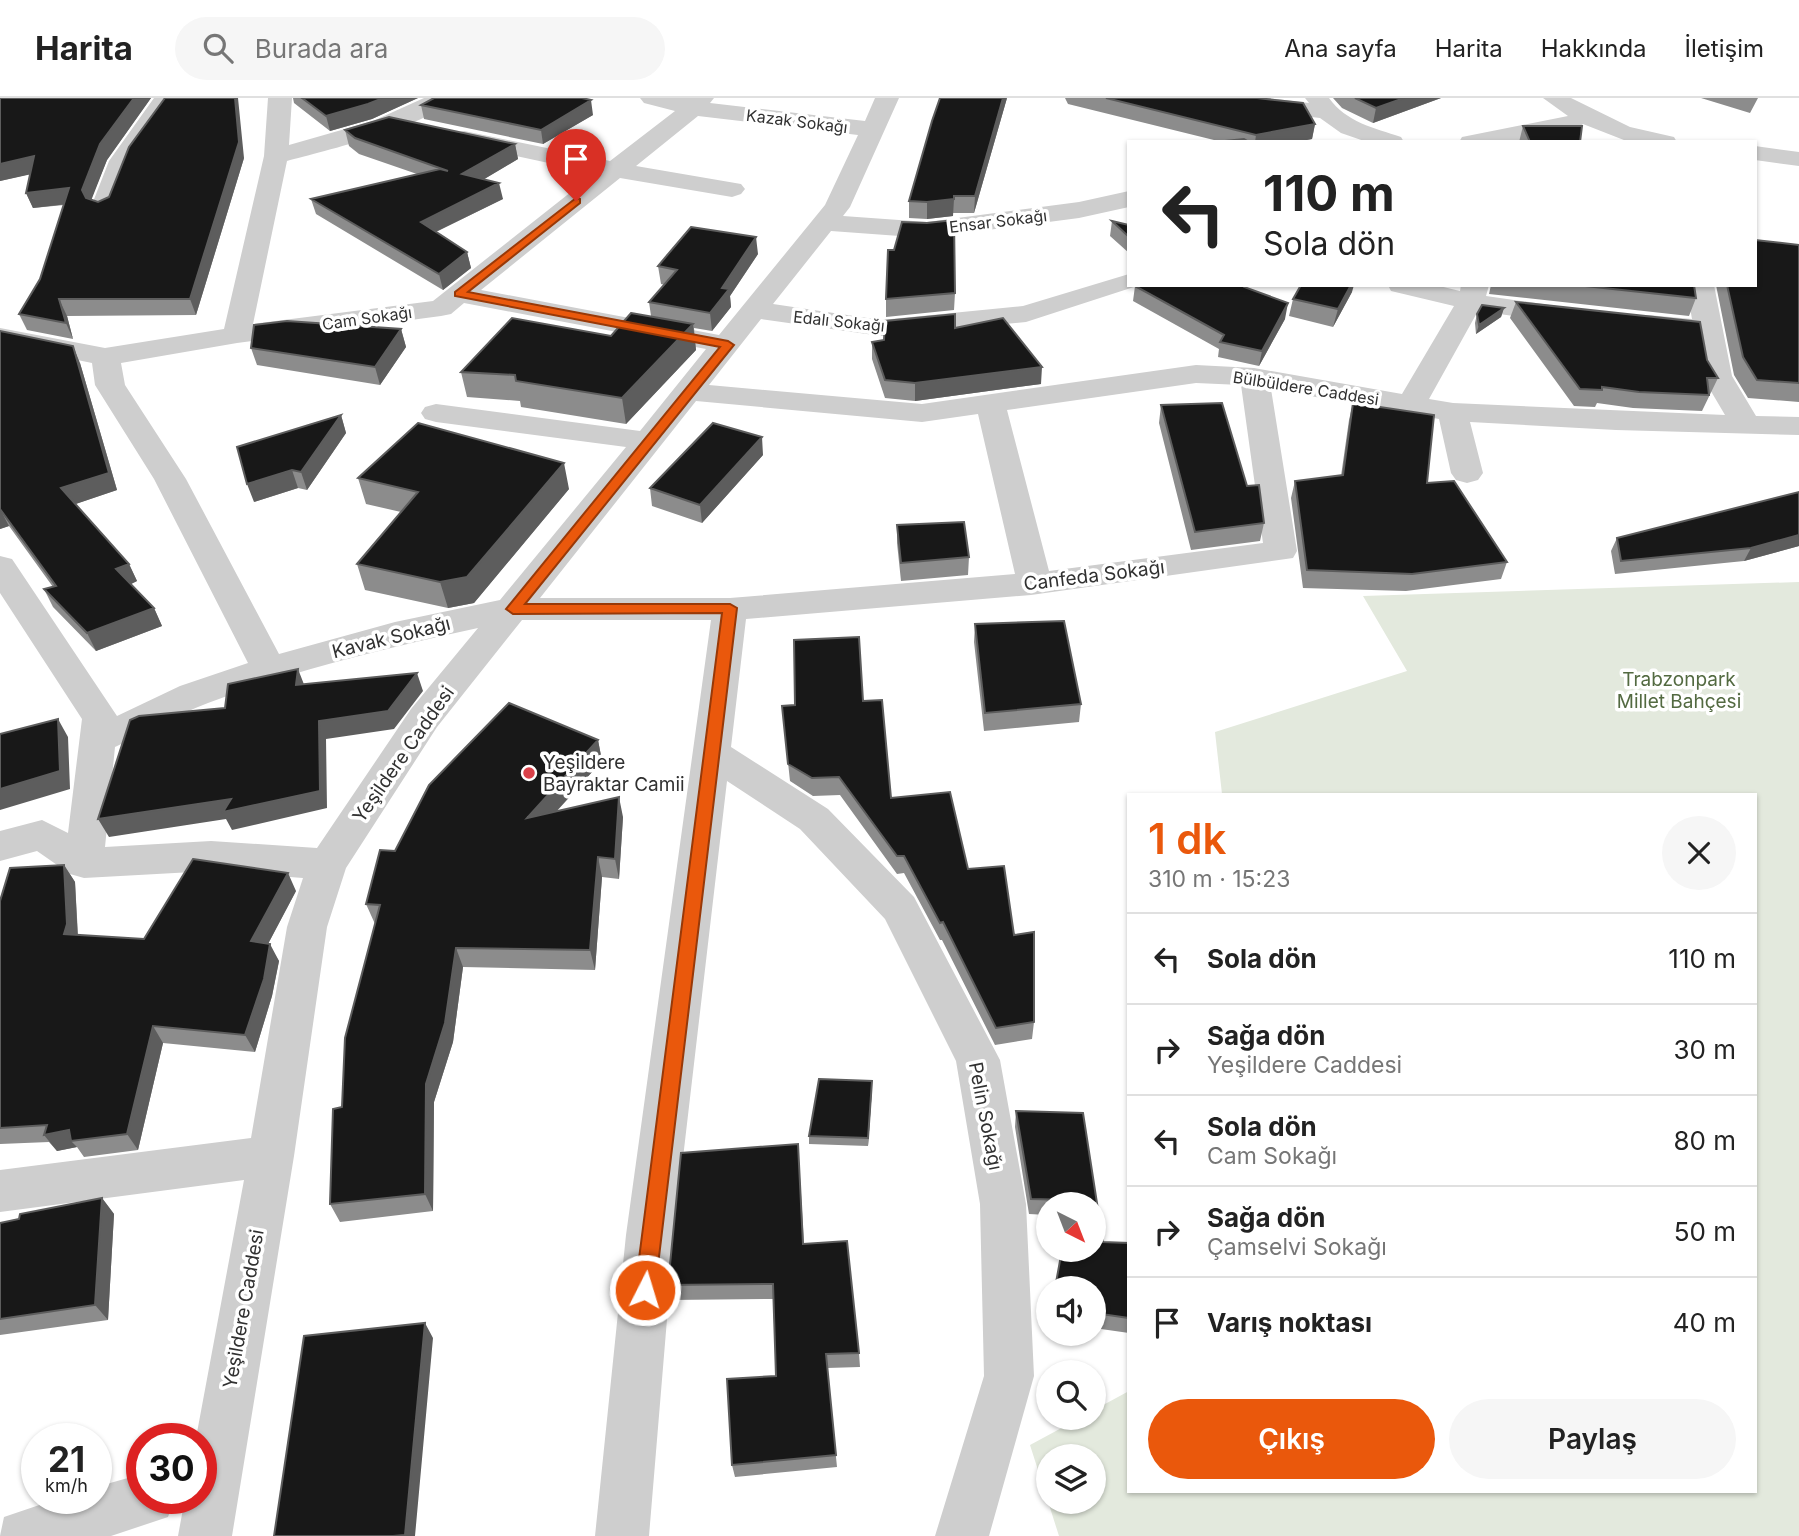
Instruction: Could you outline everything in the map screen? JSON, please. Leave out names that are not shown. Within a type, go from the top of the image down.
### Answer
[{"type":"street","points":[[104,207],[121,162],[166,98]]},
{"type":"street","points":[[237,335],[276,156],[280,98]]},
{"type":"street","points":[[276,156],[341,141],[414,114],[441,98]]},
{"type":"street","name":"Kazak Sokağı","points":[[652,98],[873,129]]},
{"type":"street","name":"Yeşildere Caddesi","points":[[217,1429],[271,1156],[307,927],[327,864],[424,718],[837,207],[887,98]]},
{"type":"street","points":[[1211,98],[1322,105],[1339,133],[1380,140]]},
{"type":"street","points":[[1555,98],[1584,117],[1619,131],[1655,140]]},
{"type":"street","name":"Cam Sokağı","points":[[0,336],[104,357],[237,335],[441,308],[698,103]]},
{"type":"street","points":[[1486,140],[1553,129],[1584,117]]},
{"type":"street","points":[[390,122],[615,170],[732,189]]},
{"type":"street","points":[[1757,153],[1799,159]]},
{"type":"street","name":"Ensar Sokağı","points":[[825,223],[927,230],[1079,210],[1127,199]]},
{"type":"street","name":"Edalı Sokağı","points":[[755,310],[881,328],[1026,314],[1127,283]]},
{"type":"street","points":[[1417,287],[1473,294],[1603,319],[1709,328]]},
{"type":"street","points":[[1700,287],[1717,376],[1746,425]]},
{"type":"street","points":[[459,294],[728,345]]},
{"type":"street","points":[[1412,403],[1473,294]]},
{"type":"street","points":[[104,357],[110,385],[170,479],[269,669]]},
{"type":"street","name":"Bülbüldere Caddesi","points":[[689,392],[922,413],[1196,374],[1254,377],[1453,412],[1799,426]]},
{"type":"street","name":"Canfeda Sokağı","points":[[513,609],[730,608],[1031,584],[1282,551],[1254,377]]},
{"type":"street","points":[[990,403],[1032,570],[1031,584]]},
{"type":"street","points":[[1453,412],[1467,472]]},
{"type":"street","points":[[436,413],[650,441]]},
{"type":"street","points":[[4,581],[100,718],[84,863]]},
{"type":"street","points":[[622,1536],[650,1235],[730,608]]},
{"type":"street","name":"Kavak Sokağı","points":[[98,740],[193,695],[269,669],[395,634],[513,609]]},
{"type":"street","name":"Pelin Sokağı","points":[[713,754],[814,819],[900,908],[978,1060],[1003,1204],[1009,1376],[962,1536]]},
{"type":"street","points":[[0,846],[42,835],[84,863],[211,856],[327,864]]},
{"type":"street","points":[[0,1191],[271,1156]]},
{"type":"street","points":[[23,1536],[126,1505]]},
{"type":"street","name":"Yeşildere Caddesi","points":[[205,1536],[206,1514]]},
{"type":"green space","name":"Trabzonpark Millet Bahçesi","points":[[1799,582],[1799,1536],[1059,1536],[1052,1514],[1106,1514],[1106,1444],[1036,1444],[1036,1464],[1030,1445],[1058,1430],[1106,1430],[1106,1403],[1127,1392],[1127,1493],[1757,1493],[1757,793],[1222,793],[1215,732],[1407,671],[1363,596]]},
{"type":"building","points":[[0,98],[134,98],[100,144],[82,190],[86,198],[98,202],[109,197],[129,147],[165,98],[235,98],[239,142],[190,299],[59,299],[66,323],[19,314],[40,279],[69,188],[26,193],[34,156],[0,164]]},
{"type":"building","points":[[302,98],[383,98],[326,116]]},
{"type":"building","points":[[434,98],[591,100],[541,130],[421,105]]},
{"type":"building","points":[[940,98],[1003,98],[975,196],[954,196],[954,199],[927,202],[909,201],[932,121]]},
{"type":"building","points":[[1106,98],[1257,98],[1303,103],[1315,124],[1256,135]]},
{"type":"building","points":[[1355,98],[1404,98],[1376,108]]},
{"type":"building","points":[[389,117],[515,144],[462,174],[499,183],[421,222],[467,252],[439,274],[311,199],[440,169],[448,171],[355,138],[345,130]]},
{"type":"building","points":[[1523,126],[1582,126],[1580,140],[1529,140]]},
{"type":"building","points":[[954,220],[955,293],[886,299],[888,250],[894,250],[902,222]]},
{"type":"building","points":[[1112,221],[1127,225],[1127,235]]},
{"type":"building","points":[[691,227],[756,237],[722,288],[729,289],[710,313],[649,302],[677,270],[658,266]]},
{"type":"building","points":[[1757,240],[1799,245],[1799,383],[1757,380],[1743,357],[1727,287],[1757,287]]},
{"type":"building","points":[[1137,287],[1244,287],[1288,303],[1262,351],[1220,342],[1224,335]]},
{"type":"building","points":[[1300,287],[1350,287],[1338,309],[1293,299]]},
{"type":"building","points":[[1594,287],[1694,287],[1696,298]]},
{"type":"building","points":[[1516,302],[1700,322],[1707,360],[1718,378],[1707,378],[1709,395],[1639,392],[1602,387],[1602,390],[1580,389]]},
{"type":"building","points":[[1482,305],[1504,308],[1479,325],[1477,314]]},
{"type":"building","points":[[631,313],[693,324],[622,398],[516,381],[515,375],[461,372],[512,318],[611,336]]},
{"type":"building","points":[[955,314],[955,328],[1003,318],[1042,367],[915,383],[885,380],[872,342],[884,340],[885,321]]},
{"type":"building","points":[[287,321],[401,329],[375,367],[251,348],[254,325]]},
{"type":"building","points":[[0,331],[73,346],[109,473],[61,488],[129,564],[116,569],[154,608],[87,633],[44,589],[56,586],[0,509]]},
{"type":"building","points":[[1222,403],[1247,486],[1259,485],[1264,523],[1195,532],[1161,405]]},
{"type":"building","points":[[1353,403],[1434,415],[1427,483],[1454,481],[1507,562],[1412,574],[1307,570],[1295,481],[1343,475]]},
{"type":"building","points":[[341,415],[301,472],[292,470],[247,484],[237,447]]},
{"type":"building","points":[[418,423],[564,463],[467,577],[440,582],[357,564],[418,492],[358,478]]},
{"type":"building","points":[[713,423],[762,437],[700,505],[650,488]]},
{"type":"building","points":[[1799,492],[1799,535],[1751,548],[1621,561],[1617,538]]},
{"type":"building","points":[[964,522],[969,557],[901,563],[897,525]]},
{"type":"building","points":[[1064,621],[1081,704],[985,713],[975,624]]},
{"type":"building","points":[[859,637],[863,701],[882,700],[891,798],[950,792],[968,869],[1004,866],[1014,935],[1034,932],[1034,1022],[996,1028],[943,922],[940,923],[904,856],[897,856],[839,777],[812,778],[788,764],[782,706],[795,705],[794,640]]},
{"type":"building","points":[[298,669],[296,685],[417,673],[388,711],[319,721],[320,791],[223,812],[231,799],[98,819],[130,720],[139,716],[225,708],[228,684]]},
{"type":"building","points":[[509,703],[598,740],[527,818],[619,797],[615,859],[598,857],[590,950],[456,948],[445,1023],[426,1084],[425,1194],[330,1204],[333,1109],[342,1107],[345,1038],[380,905],[366,904],[380,850],[395,851],[429,785]]},
{"type":"building","points":[[58,719],[60,771],[0,789],[0,734]]},
{"type":"building","points":[[193,859],[288,873],[251,941],[270,944],[264,979],[245,1035],[153,1026],[127,1134],[71,1141],[69,1130],[44,1135],[47,1125],[0,1128],[0,901],[10,868],[64,865],[67,924],[64,934],[144,939]]},
{"type":"building","points":[[819,1079],[872,1081],[868,1138],[809,1136]]},
{"type":"building","points":[[1016,1111],[1083,1113],[1095,1192],[1036,1192],[1036,1199],[1031,1199]]},
{"type":"building","points":[[798,1144],[803,1244],[847,1241],[859,1353],[826,1354],[836,1455],[732,1465],[727,1379],[776,1376],[773,1284],[668,1285],[681,1153]]},
{"type":"building","points":[[102,1198],[95,1305],[0,1319],[0,1223],[19,1219],[20,1214]]},
{"type":"building","points":[[1106,1242],[1127,1243],[1127,1318],[1106,1315],[1106,1276],[1057,1276],[1060,1262],[1106,1262]]},
{"type":"building","points":[[425,1323],[405,1535],[274,1536],[304,1336]]},
{"type":"place","name":"Yeşildere Bayraktar Camii","points":[[529,773]]},
{"type":"route","points":[[576,201],[459,294],[728,345],[513,609],[730,608],[645,1290]]}]
